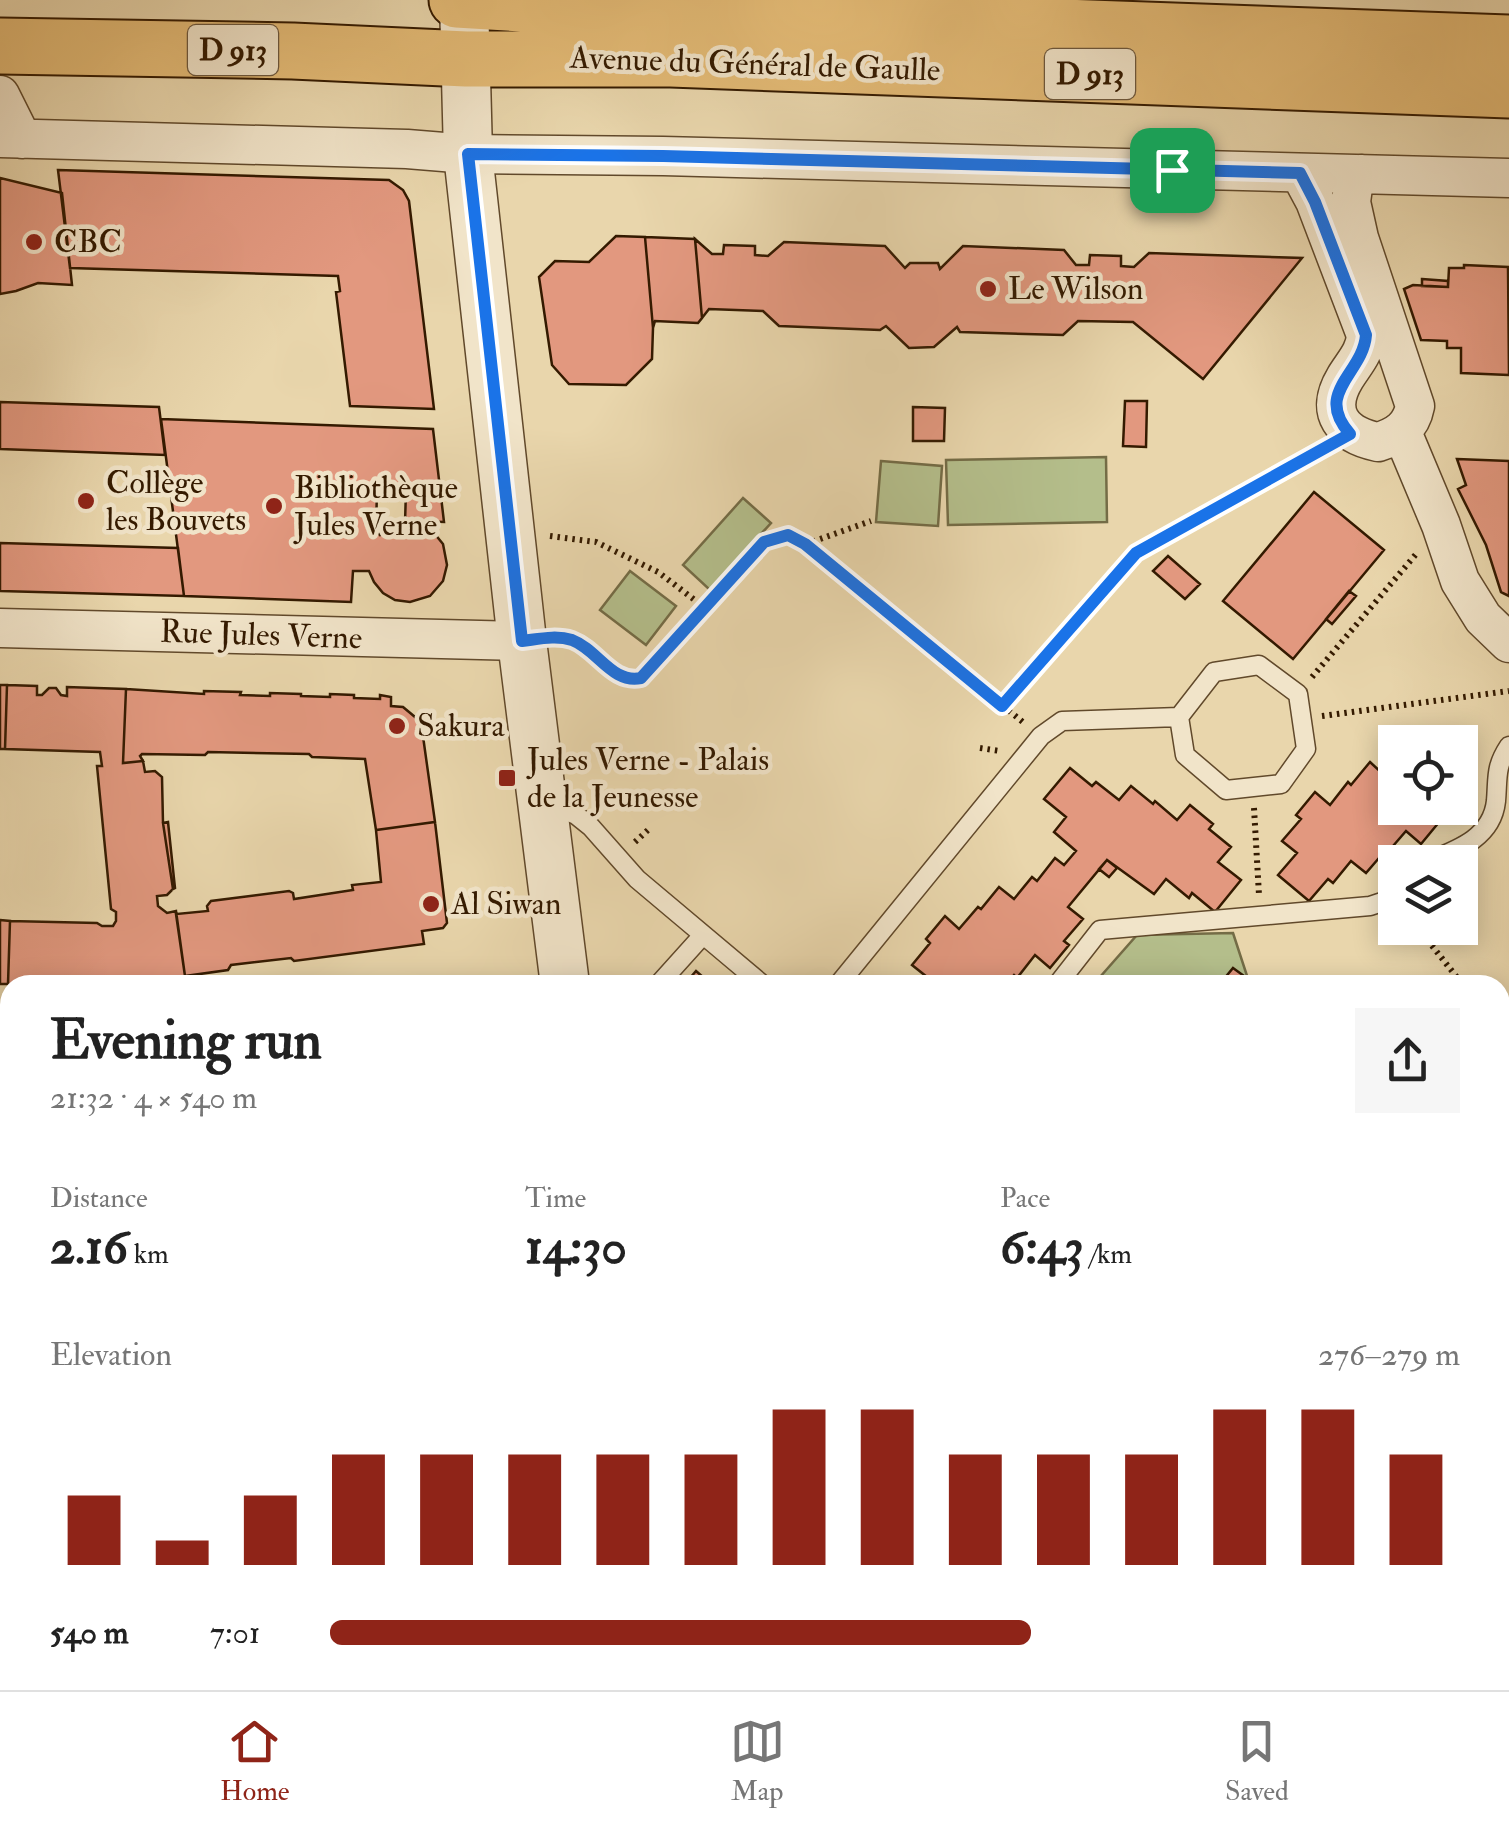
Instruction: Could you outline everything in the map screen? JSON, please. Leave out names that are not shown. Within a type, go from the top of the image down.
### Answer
[{"type":"main road","name":"Avenue du Général de Gaulle","points":[[457,0],[672,13],[1509,43]]},
{"type":"main road","name":"Avenue du Général de Gaulle","points":[[0,46],[293,51],[466,59],[671,59],[1509,90]]},
{"type":"street","points":[[465,1],[468,154],[564,975]]},
{"type":"street","points":[[0,95],[11,138],[468,154],[1509,178]]},
{"type":"street","points":[[1300,173],[1366,335],[1365,348],[1342,383],[1336,401],[1337,416],[1350,434],[1378,442],[1402,432],[1415,406],[1359,238],[1351,202],[1353,187],[1362,174]]},
{"type":"street","points":[[1402,432],[1468,597],[1509,643]]},
{"type":"street","name":"Rue Jules Verne","points":[[0,628],[522,641]]},
{"type":"lane","points":[[1260,665],[1298,694],[1306,749],[1281,784],[1226,790],[1185,755],[1179,717],[1214,672],[1260,665]]},
{"type":"lane","points":[[846,975],[1041,736],[1062,721],[1179,717]]},
{"type":"lane","points":[[1467,845],[1488,825],[1496,804],[1497,769],[1509,746]]},
{"type":"lane","points":[[542,812],[562,809],[576,814],[637,879],[751,975]]},
{"type":"lane","points":[[1065,975],[1100,930],[1378,903]]},
{"type":"lane","points":[[667,975],[703,935]]},
{"type":"path","points":[[1002,706],[1136,553],[1350,434]]},
{"type":"path","points":[[805,544],[870,521]]},
{"type":"path","points":[[1298,694],[1441,525]]},
{"type":"path","points":[[522,641],[555,637],[571,640],[592,652],[619,677],[641,678],[764,542],[788,535],[805,544],[1041,736]]},
{"type":"path","points":[[550,536],[596,542],[658,572],[704,607]]},
{"type":"path","points":[[1302,719],[1509,690]]},
{"type":"path","points":[[1252,787],[1260,916]]},
{"type":"path","points":[[1431,945],[1455,975]]},
{"type":"green space","points":[[1106,457],[1107,522],[948,525],[946,460]]},
{"type":"green space","points":[[881,461],[942,466],[938,526],[876,522]]},
{"type":"green space","points":[[743,498],[771,523],[710,590],[683,565]]},
{"type":"green space","points":[[630,571],[676,606],[646,645],[600,610]]},
{"type":"green space","points":[[1233,933],[1247,975],[1102,975],[1137,935]]},
{"type":"building","points":[[58,170],[389,180],[403,190],[409,201],[434,409],[350,406],[336,292],[340,291],[338,276],[70,268]]},
{"type":"building","name":"CBC","points":[[0,178],[62,193],[72,285],[38,283],[0,294]]},
{"type":"building","points":[[616,236],[645,237],[652,359],[626,385],[569,384],[552,365],[539,277],[555,261],[589,262]]},
{"type":"building","points":[[645,237],[695,239],[702,318],[698,323],[655,321],[653,328]]},
{"type":"building","name":"Le Wilson","points":[[695,239],[712,254],[723,254],[724,245],[755,246],[755,255],[768,256],[784,242],[885,246],[905,268],[910,263],[938,263],[940,269],[963,246],[1064,250],[1076,265],[1089,265],[1090,255],[1121,256],[1121,266],[1134,267],[1149,253],[1302,258],[1203,379],[1133,322],[1078,321],[1063,335],[960,332],[957,327],[934,347],[909,348],[886,326],[880,330],[779,326],[763,311],[709,309],[702,318]]},
{"type":"building","points":[[1508,267],[1509,375],[1461,373],[1461,348],[1447,348],[1447,341],[1421,340],[1404,289],[1413,285],[1448,287],[1449,268]]},
{"type":"building","points":[[1422,279],[1448,281],[1448,287],[1422,286]]},
{"type":"building","points":[[1125,401],[1147,401],[1146,447],[1123,446]]},
{"type":"building","points":[[0,402],[159,407],[165,455],[0,449]]},
{"type":"building","points":[[913,407],[945,408],[944,441],[913,441]]},
{"type":"building","name":"Bibliothèque Jules Verne","points":[[161,419],[433,429],[444,522],[416,524],[434,533],[443,544],[447,565],[443,581],[430,596],[410,602],[395,600],[383,593],[369,571],[353,571],[351,602],[184,596]],"holes":[[[377,489],[406,490],[405,523],[380,535],[376,531]]]},
{"type":"building","points":[[1457,459],[1509,461],[1509,596],[1501,592],[1486,545],[1458,489],[1466,485]]},
{"type":"building","points":[[1314,492],[1384,550],[1293,659],[1223,601]]},
{"type":"building","points":[[0,543],[178,548],[184,596],[0,591]]},
{"type":"building","points":[[1168,556],[1200,584],[1185,599],[1153,571]]},
{"type":"building","points":[[1349,591],[1356,596],[1332,624],[1326,619]]},
{"type":"building","points":[[0,685],[7,685],[5,749],[0,749]]},
{"type":"building","points":[[7,685],[37,686],[37,695],[49,688],[67,696],[67,687],[126,689],[123,763],[143,761],[145,772],[155,771],[162,777],[163,823],[173,889],[167,895],[157,896],[158,906],[167,913],[176,911],[185,975],[8,975],[10,921],[113,926],[116,912],[111,909],[97,766],[102,766],[100,752],[5,749]]},
{"type":"building","points":[[126,689],[391,697],[391,706],[403,707],[421,722],[435,822],[376,830],[365,759],[208,752],[142,754],[143,761],[123,763]]},
{"type":"building","points":[[1370,762],[1378,769],[1378,825],[1437,825],[1421,844],[1406,831],[1394,845],[1378,845],[1378,859],[1366,873],[1351,861],[1333,883],[1328,879],[1309,901],[1278,875],[1297,853],[1282,841],[1301,819],[1296,815],[1315,792],[1330,805],[1348,782],[1351,785]]},
{"type":"building","points":[[1070,768],[1092,786],[1096,782],[1119,800],[1131,786],[1177,820],[1190,805],[1213,824],[1209,829],[1231,847],[1218,862],[1241,880],[1215,912],[1166,879],[1154,894],[1107,860],[1068,907],[1083,919],[1064,941],[1069,945],[1050,968],[1035,955],[1019,975],[924,975],[912,965],[945,916],[959,929],[999,887],[1014,899],[1032,877],[1037,881],[1055,858],[1064,865],[1076,851],[1054,832],[1066,817],[1044,799]]},
{"type":"building","points":[[168,822],[175,888],[173,889],[163,823]]},
{"type":"building","points":[[435,822],[447,923],[443,928],[422,931],[424,944],[231,965],[228,970],[185,975],[176,914],[208,911],[211,901],[289,891],[294,899],[381,882],[376,830]]},
{"type":"building","points":[[1107,860],[1117,868],[1109,877],[1099,869]]},
{"type":"building","points":[[0,920],[10,921],[8,975],[0,975]]},
{"type":"place","name":"CBC","points":[[34,242]]},
{"type":"place","name":"Le Wilson","points":[[988,289]]},
{"type":"place","name":"Collège les Bouvets","points":[[86,501]]},
{"type":"place","name":"Bibliothèque Jules Verne","points":[[274,506]]},
{"type":"place","name":"Sakura","points":[[397,726]]},
{"type":"place","name":"Jules Verne - Palais de la Jeunesse","points":[[507,778]]},
{"type":"place","name":"Al Siwan","points":[[431,904]]},
{"type":"route","points":[[468,154],[1172,170],[1300,173],[1366,335],[1365,348],[1342,383],[1336,401],[1337,416],[1350,434],[1136,553],[1002,706],[805,544],[788,535],[764,542],[751,554],[641,678],[619,677],[592,652],[571,640],[555,637],[522,641],[468,154]]}]
